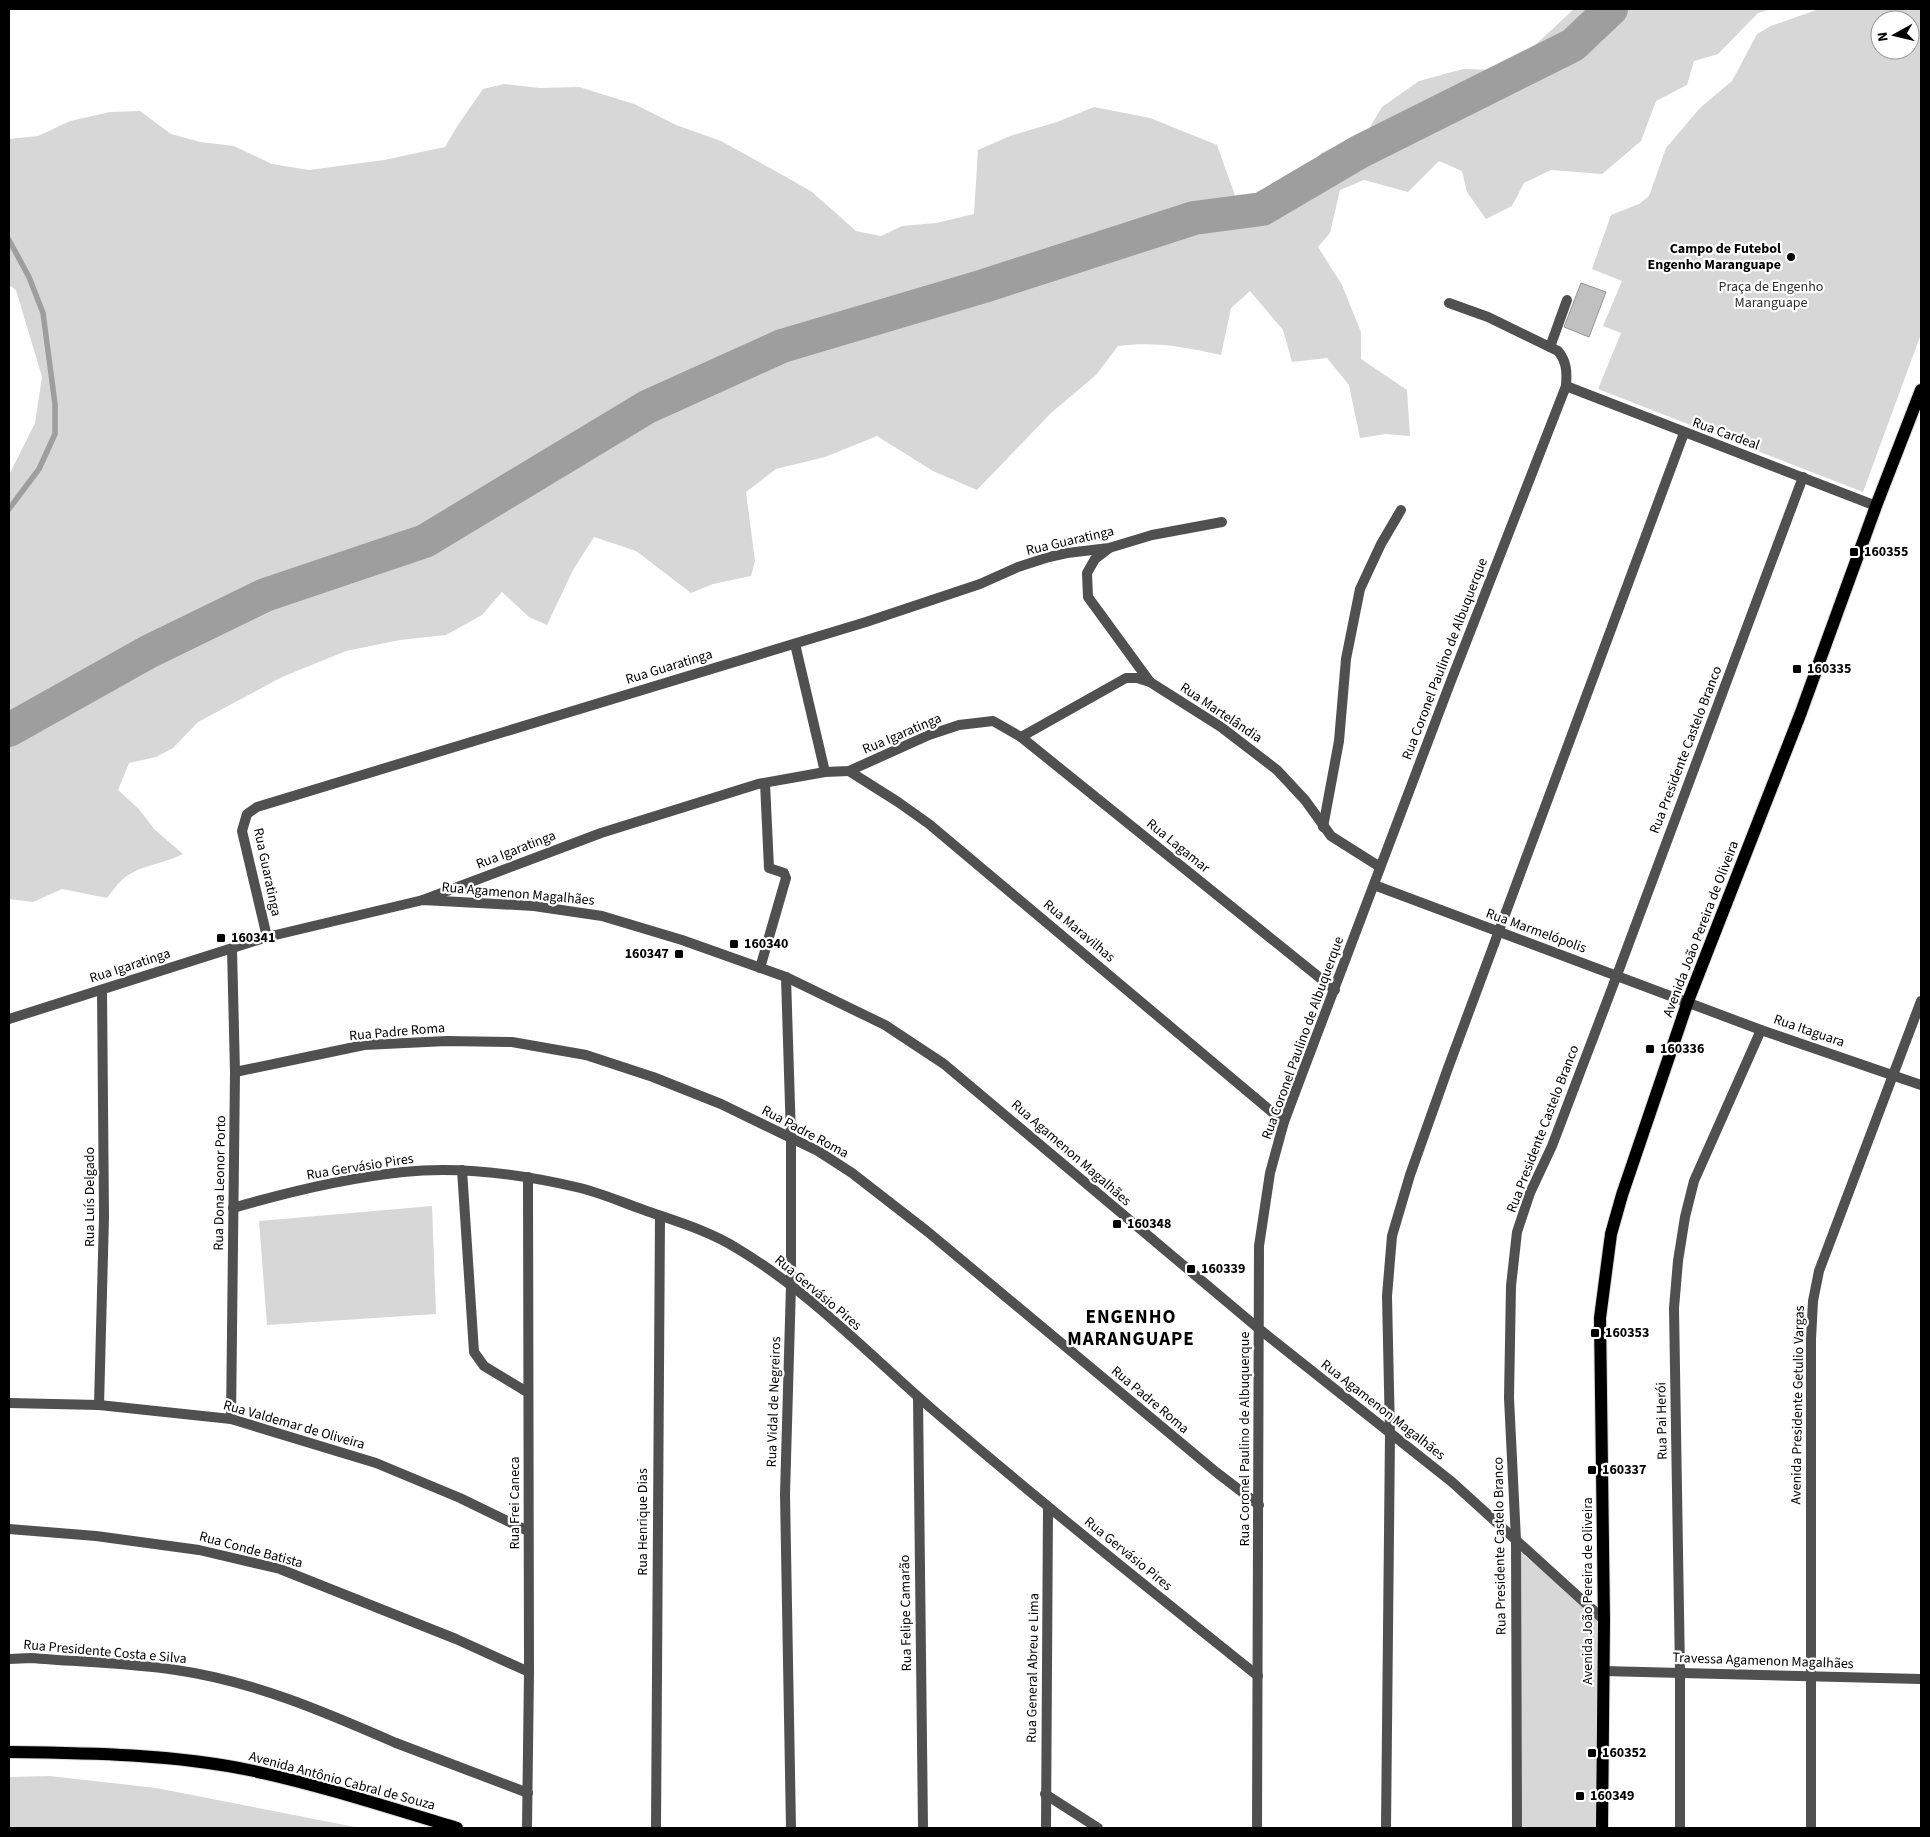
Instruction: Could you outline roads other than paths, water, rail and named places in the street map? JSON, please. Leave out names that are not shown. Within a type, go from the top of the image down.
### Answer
[{"type":"main road","name":"Avenida João Pereira de Oliveira","points":[[1602,1828],[1604,1620],[1600,1318],[1604,1274],[1611,1234],[1622,1195],[1688,1001],[1800,715],[1876,506],[1918,411],[1921,390]]},
{"type":"main road","name":"Avenida Antônio Cabral de Souza","points":[[9,1752],[181,1760],[253,1771],[344,1794],[457,1828]]},
{"type":"street","points":[[1550,347],[1567,300]]},
{"type":"street","points":[[1449,303],[1488,317],[1558,351],[1565,359],[1567,372],[1566,386]]},
{"type":"street","name":"Rua Cardeal","points":[[1566,386],[1876,506]]},
{"type":"street","name":"Rua Coronel Paulino de Albuquerque","points":[[1257,1828],[1259,1246],[1270,1174],[1284,1122],[1380,867],[1566,386]]},
{"type":"street","points":[[1386,1828],[1390,1434],[1387,1296],[1392,1236],[1410,1175],[1684,433]]},
{"type":"street","name":"Rua Presidente Castelo Branco","points":[[1517,1828],[1516,1540],[1509,1398],[1511,1286],[1517,1232],[1530,1193],[1552,1146],[1803,477]]},
{"type":"street","points":[[1323,826],[1340,741],[1346,659],[1360,589],[1381,544],[1401,510]]},
{"type":"street","name":"Rua Guaratinga","points":[[267,937],[242,831],[243,822],[247,814],[257,807],[795,644],[980,584],[1018,567],[1049,557],[1109,548],[1152,535],[1222,522]]},
{"type":"street","points":[[1109,548],[1095,559],[1087,573],[1088,597],[1150,682]]},
{"type":"street","points":[[795,644],[825,772]]},
{"type":"street","name":"Rua Martelândia","points":[[1021,737],[1126,678],[1137,678],[1150,682],[1221,727],[1277,770],[1305,800],[1323,826],[1344,846],[1380,867]]},
{"type":"street","name":"Rua Igaratinga","points":[[9,1018],[267,937],[423,900],[601,833],[765,783],[825,772],[849,771],[959,725],[986,720],[1002,726]]},
{"type":"street","name":"Rua Lagamar","points":[[1002,726],[1021,737],[1335,990]]},
{"type":"street","name":"Rua Maravilhas","points":[[849,771],[929,824],[1284,1122]]},
{"type":"street","points":[[760,968],[786,878],[784,872],[769,868],[765,783]]},
{"type":"street","name":"Rua Marmelópolis","points":[[1374,885],[1688,1001]]},
{"type":"street","name":"Rua Agamenon Magalhães","points":[[423,900],[534,906],[602,916],[682,940],[786,977],[885,1025],[944,1064],[1258,1328],[1452,1482],[1604,1620]]},
{"type":"street","name":"Rua Dona Leonor Porto","points":[[231,1418],[235,1072],[232,949]]},
{"type":"street","name":"Rua Vidal de Negreiros","points":[[786,977],[791,1137],[791,1285],[785,1494],[791,1828]]},
{"type":"street","name":"Rua Luís Delgado","points":[[99,1405],[104,1217],[102,990]]},
{"type":"street","name":"Rua Itaguara","points":[[1688,1001],[1761,1030],[1894,1074],[1921,1085]]},
{"type":"street","name":"Avenida Presidente Getulio Vargas","points":[[1811,1828],[1811,1338],[1813,1301],[1819,1271],[1921,1001]]},
{"type":"street","name":"Rua Pai Herói","points":[[1680,1828],[1680,1672],[1674,1308],[1678,1261],[1684,1217],[1694,1181],[1761,1030]]},
{"type":"street","name":"Rua Padre Roma","points":[[235,1072],[364,1046],[447,1041],[512,1042],[586,1055],[653,1077],[721,1104],[791,1137],[852,1173],[928,1232],[1258,1505]]},
{"type":"street","points":[[462,1170],[474,1352],[484,1366],[527,1392]]},
{"type":"street","name":"Rua Gervásio Pires","points":[[233,1208],[276,1196],[347,1181],[404,1172],[462,1170],[528,1177],[579,1188],[695,1228],[736,1248],[791,1285],[918,1398],[1048,1507],[1258,1676]]},
{"type":"street","name":"Rua Frei Caneca","points":[[527,1828],[530,1672],[527,1392],[528,1177]]},
{"type":"street","name":"Rua Henrique Dias","points":[[656,1828],[660,1216]]},
{"type":"street","name":"Rua Felipe Camarão","points":[[918,1398],[923,1828]]},
{"type":"street","name":"Rua Valdemar de Oliveira","points":[[9,1403],[99,1405],[231,1418],[376,1463],[460,1498],[528,1530]]},
{"type":"street","name":"Rua General Abreu e Lima","points":[[1046,1828],[1048,1507]]},
{"type":"street","name":"Rua Conde Batista","points":[[9,1529],[96,1536],[199,1550],[280,1569],[410,1620],[530,1672]]},
{"type":"street","name":"Rua Presidente Costa e Silva","points":[[9,1659],[31,1658],[176,1670],[231,1681],[311,1706],[396,1743],[528,1793]]},
{"type":"street","name":"Travessa Agamenon Magalhães","points":[[1603,1671],[1921,1679]]},
{"type":"street","points":[[1045,1794],[1098,1828]]},
{"type":"waterway","points":[[9,730],[148,652],[265,595],[425,541],[647,407],[782,346],[984,286],[1194,218],[1262,209],[1359,152],[1573,45],[1611,9]]},
{"type":"waterway","points":[[9,240],[29,277],[43,313],[55,404],[55,434],[39,469],[9,509]]},
{"type":"place","name":"Campo de Futebol Engenho Maranguape","points":[[1791,257]]},
{"type":"place","name":"160355","points":[[1854,552]]},
{"type":"place","name":"160335","points":[[1797,669]]},
{"type":"place","name":"160341","points":[[221,938]]},
{"type":"place","name":"160340","points":[[734,944]]},
{"type":"place","name":"160347","points":[[679,954]]},
{"type":"place","name":"160336","points":[[1650,1049]]},
{"type":"place","name":"160348","points":[[1117,1224]]},
{"type":"place","name":"160339","points":[[1191,1269]]},
{"type":"place","name":"160353","points":[[1595,1333]]},
{"type":"place","name":"160337","points":[[1592,1470]]},
{"type":"place","name":"160352","points":[[1592,1753]]},
{"type":"place","name":"160349","points":[[1580,1796]]},
{"type":"district","name":"ENGENHO MARANGUAPE","points":[[1131,1328]]},
{"type":"park label","name":"Praça de Engenho Maranguape","points":[[1771,296]]}]
